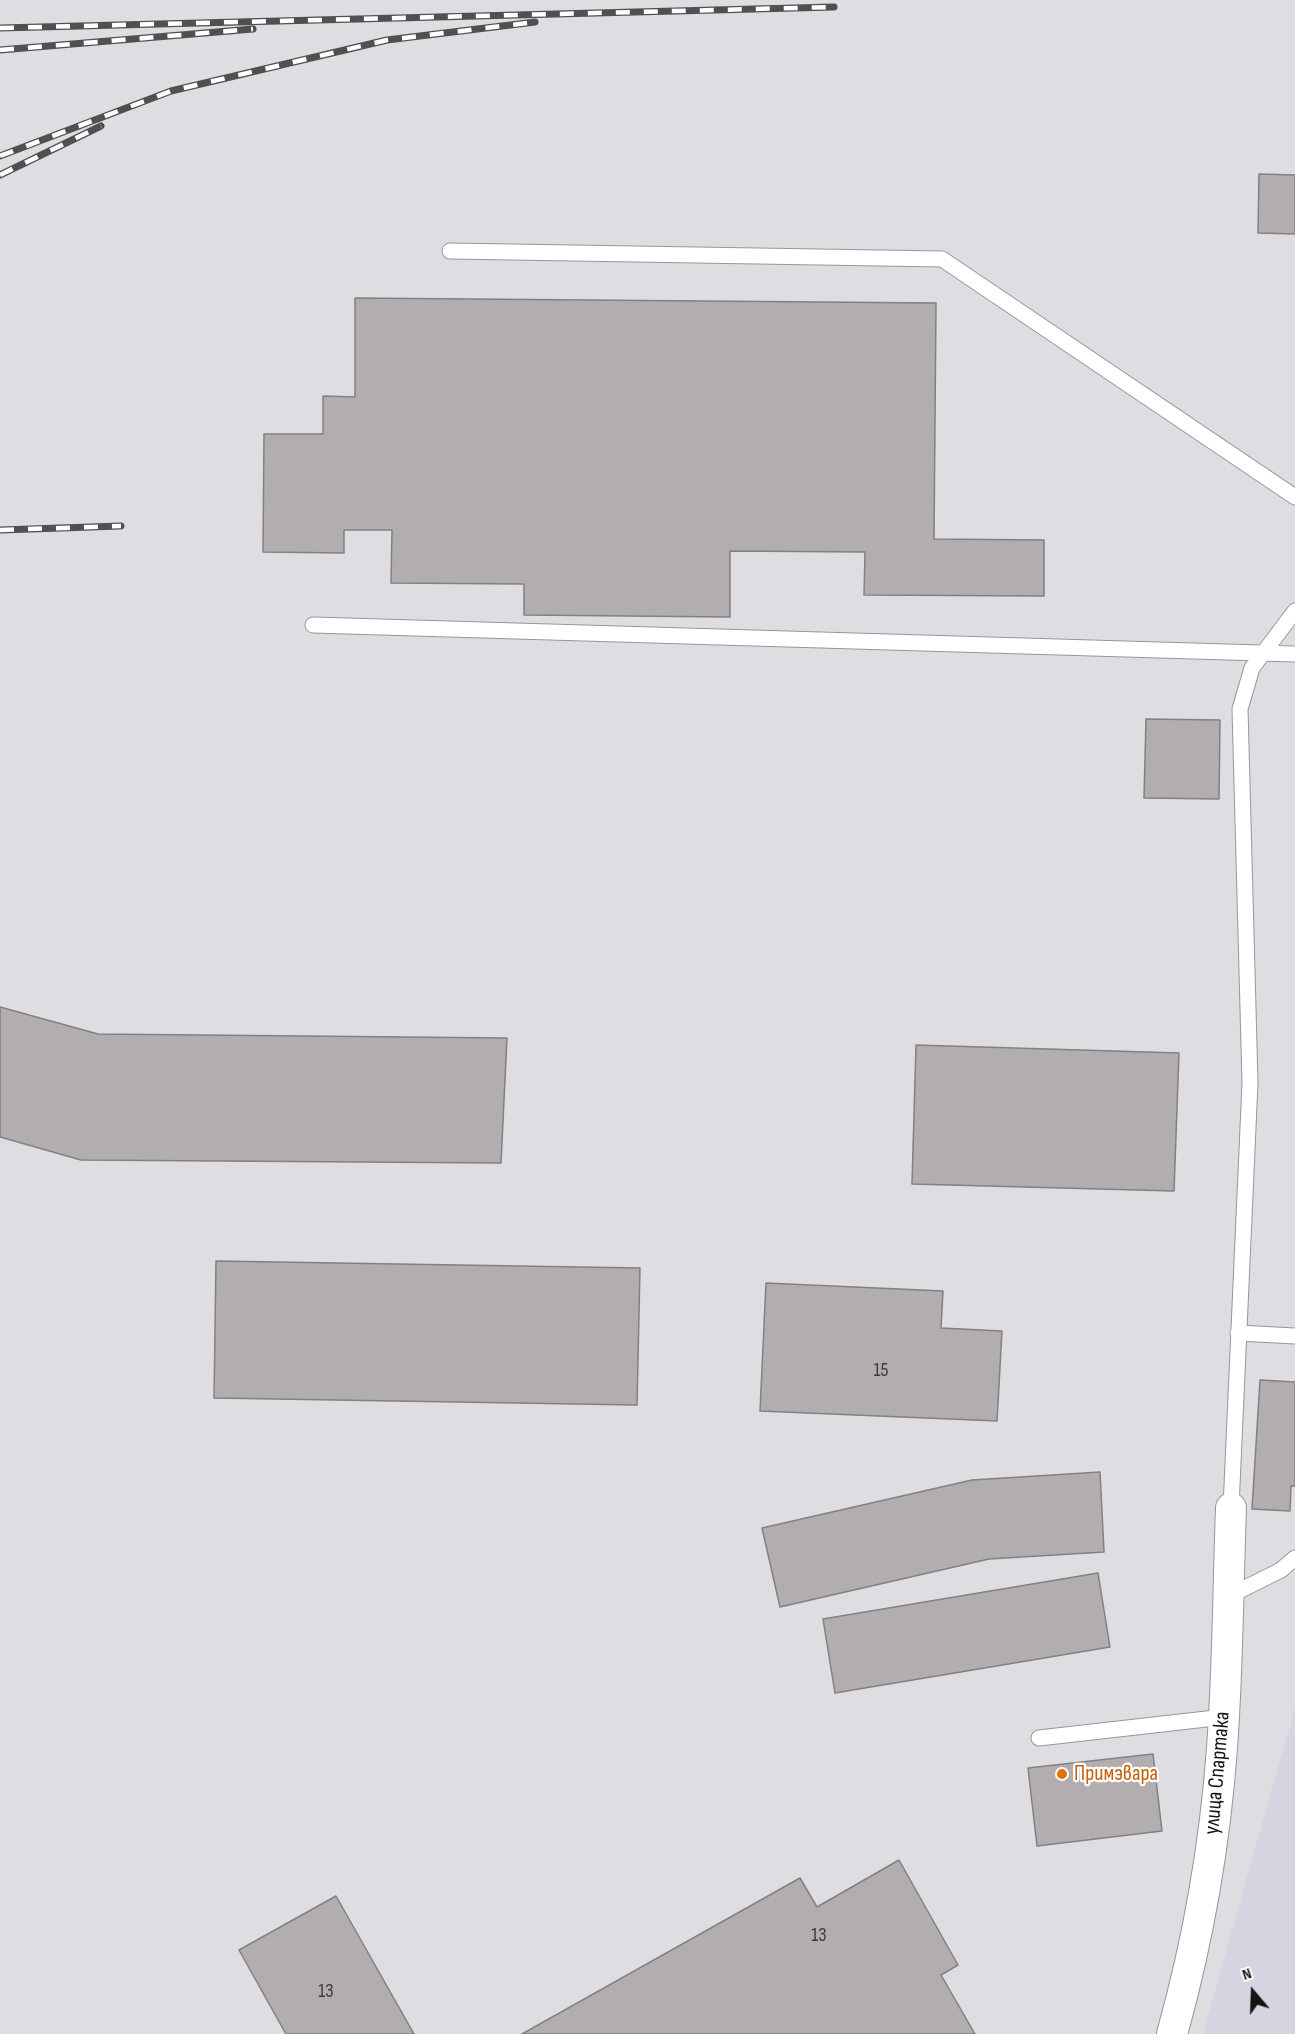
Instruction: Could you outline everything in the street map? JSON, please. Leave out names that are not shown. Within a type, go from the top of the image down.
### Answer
[{"type":"street","name":"улица Спартака","points":[[1172,2034],[1188,1975],[1213,1832],[1224,1717],[1231,1508]]},
{"type":"lane","points":[[450,251],[942,259],[1295,497]]},
{"type":"lane","points":[[1231,1508],[1250,1083],[1240,709],[1244,686],[1262,653],[1295,611]]},
{"type":"lane","points":[[313,625],[1295,654]]},
{"type":"lane","points":[[1238,1332],[1295,1336]]},
{"type":"lane","points":[[1227,1597],[1281,1570],[1295,1557]]},
{"type":"lane","points":[[1040,1738],[1224,1717]]},
{"type":"shaded area","points":[[1295,1708],[1295,2034],[1203,2034],[1208,2015]]},
{"type":"building","points":[[1259,174],[1295,175],[1295,234],[1258,233]]},
{"type":"building","points":[[355,298],[936,303],[934,539],[1044,540],[1044,596],[864,595],[865,552],[730,551],[730,617],[524,615],[524,584],[391,583],[392,530],[344,530],[344,553],[263,552],[264,434],[323,434],[323,396],[355,397]]},
{"type":"building","points":[[1146,719],[1220,720],[1219,799],[1144,798]]},
{"type":"building","points":[[0,1007],[98,1034],[507,1038],[501,1163],[81,1160],[0,1137]]},
{"type":"building","points":[[916,1045],[1179,1053],[1174,1191],[912,1184]]},
{"type":"building","points":[[216,1261],[640,1268],[637,1405],[214,1398]]},
{"type":"building","points":[[766,1283],[943,1291],[941,1328],[1002,1331],[997,1421],[760,1411]]},
{"type":"building","points":[[1260,1380],[1295,1382],[1295,1486],[1291,1486],[1290,1511],[1252,1509]]},
{"type":"building","points":[[1100,1472],[1104,1552],[989,1559],[780,1607],[762,1528],[972,1480]]},
{"type":"building","points":[[1098,1573],[1110,1647],[835,1693],[823,1619]]},
{"type":"building","points":[[1153,1754],[1162,1831],[1037,1846],[1028,1768]]},
{"type":"building","points":[[899,1860],[958,1965],[941,1975],[975,2034],[522,2034],[800,1878],[817,1907]]},
{"type":"building","points":[[336,1896],[414,2034],[286,2034],[239,1950]]},
{"type":"railway","points":[[0,28],[834,7]]},
{"type":"railway","points":[[0,156],[171,91],[387,40],[535,22]]},
{"type":"railway","points":[[0,50],[253,29]]},
{"type":"railway","points":[[0,175],[101,126]]},
{"type":"railway","points":[[0,530],[121,526]]},
{"type":"place","name":"Примэвара","points":[[1062,1774]]}]
